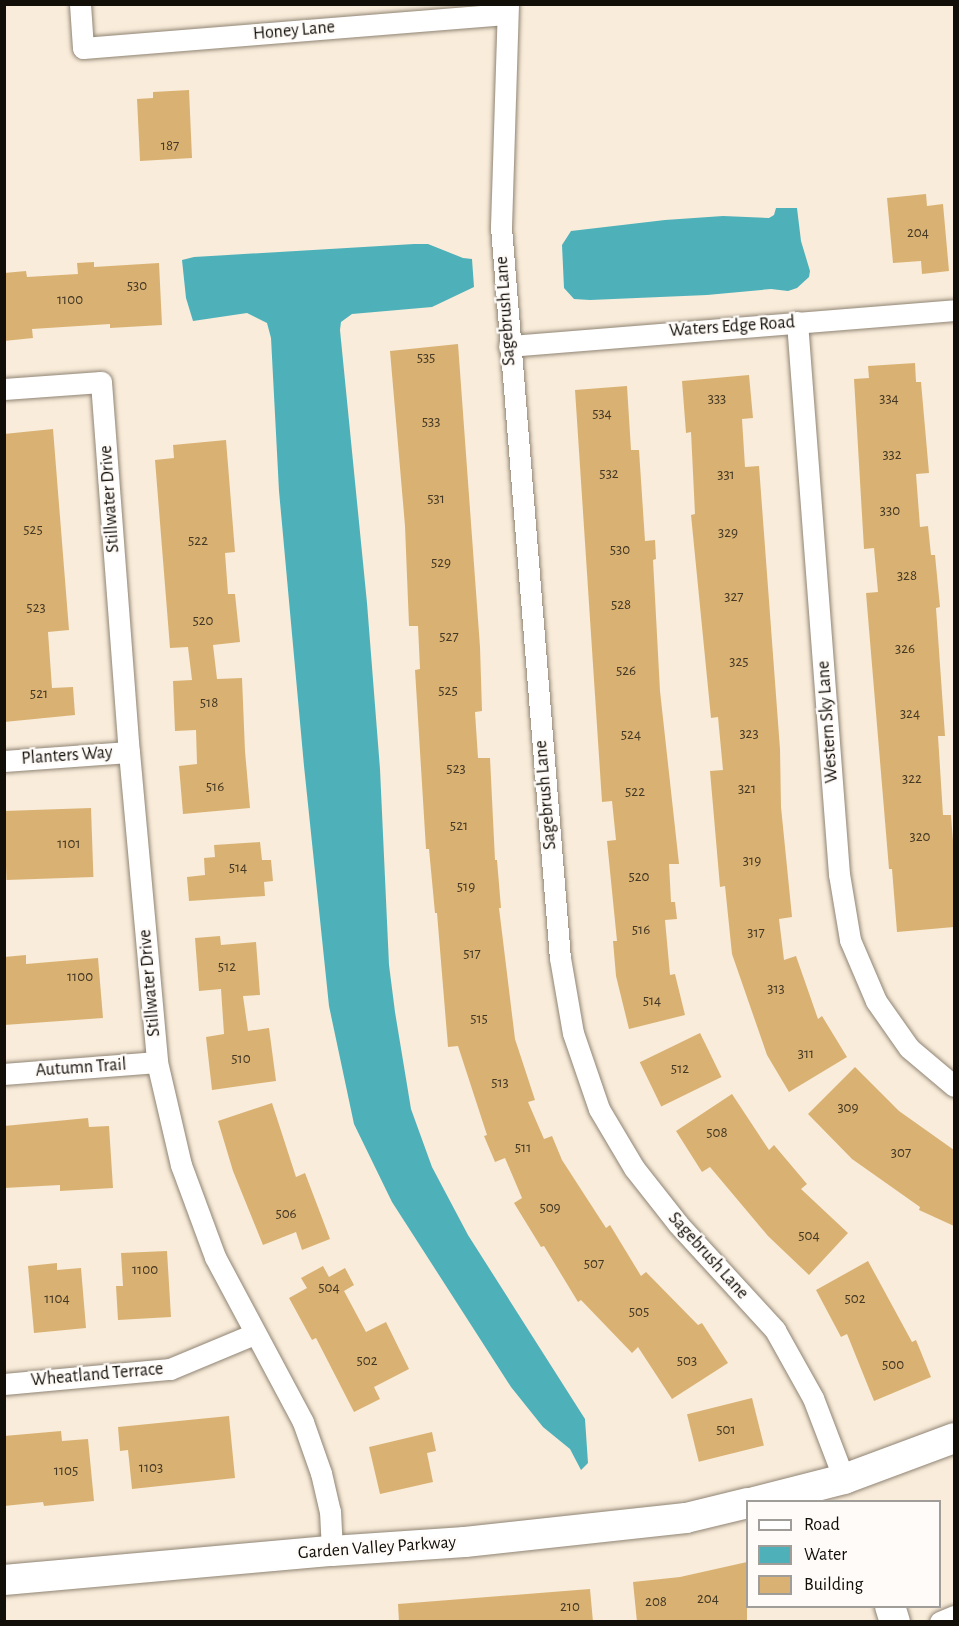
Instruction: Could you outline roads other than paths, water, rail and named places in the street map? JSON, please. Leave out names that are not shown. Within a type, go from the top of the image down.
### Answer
[{"type":"street","name":"Honey Lane","points":[[80,4],[83,48],[507,9]]},
{"type":"street","name":"Sagebrush Lane","points":[[507,9],[501,227],[560,958],[573,1033],[599,1109],[634,1168],[678,1224],[775,1330],[813,1398],[848,1490]]},
{"type":"street","name":"Waters Edge Road","points":[[509,345],[954,310]]},
{"type":"street","name":"Western Sky Lane","points":[[797,322],[839,874],[850,940],[876,1001],[909,1048],[954,1086]]},
{"type":"street","name":"Stillwater Drive","points":[[4,389],[101,382],[129,752],[157,1062],[181,1165],[215,1257],[254,1334],[303,1422],[330,1510],[332,1551]]},
{"type":"street","name":"Planters Way","points":[[4,761],[129,752]]},
{"type":"street","name":"Autumn Trail","points":[[4,1074],[157,1062]]},
{"type":"street","name":"Wheatland Terrace","points":[[4,1384],[170,1369],[254,1334]]},
{"type":"street","points":[[770,1500],[848,1490],[954,1438]]},
{"type":"street","name":"Garden Valley Parkway","points":[[4,1580],[332,1551],[465,1542],[686,1518],[746,1503]]},
{"type":"street","points":[[940,1622],[954,1616]]},
{"type":"water","points":[[776,208],[797,208],[801,241],[810,271],[809,277],[797,288],[788,291],[771,289],[707,295],[590,300],[574,299],[564,288],[562,245],[571,231],[723,216],[769,218],[774,215]]},
{"type":"water","points":[[428,244],[463,258],[472,259],[474,287],[432,307],[352,314],[341,322],[340,330],[367,603],[380,769],[389,965],[395,1012],[411,1109],[432,1167],[468,1235],[585,1419],[588,1463],[581,1470],[570,1449],[543,1427],[511,1387],[392,1202],[354,1124],[329,1006],[279,491],[271,338],[267,323],[247,313],[193,321],[186,298],[182,260],[194,257]]}]
